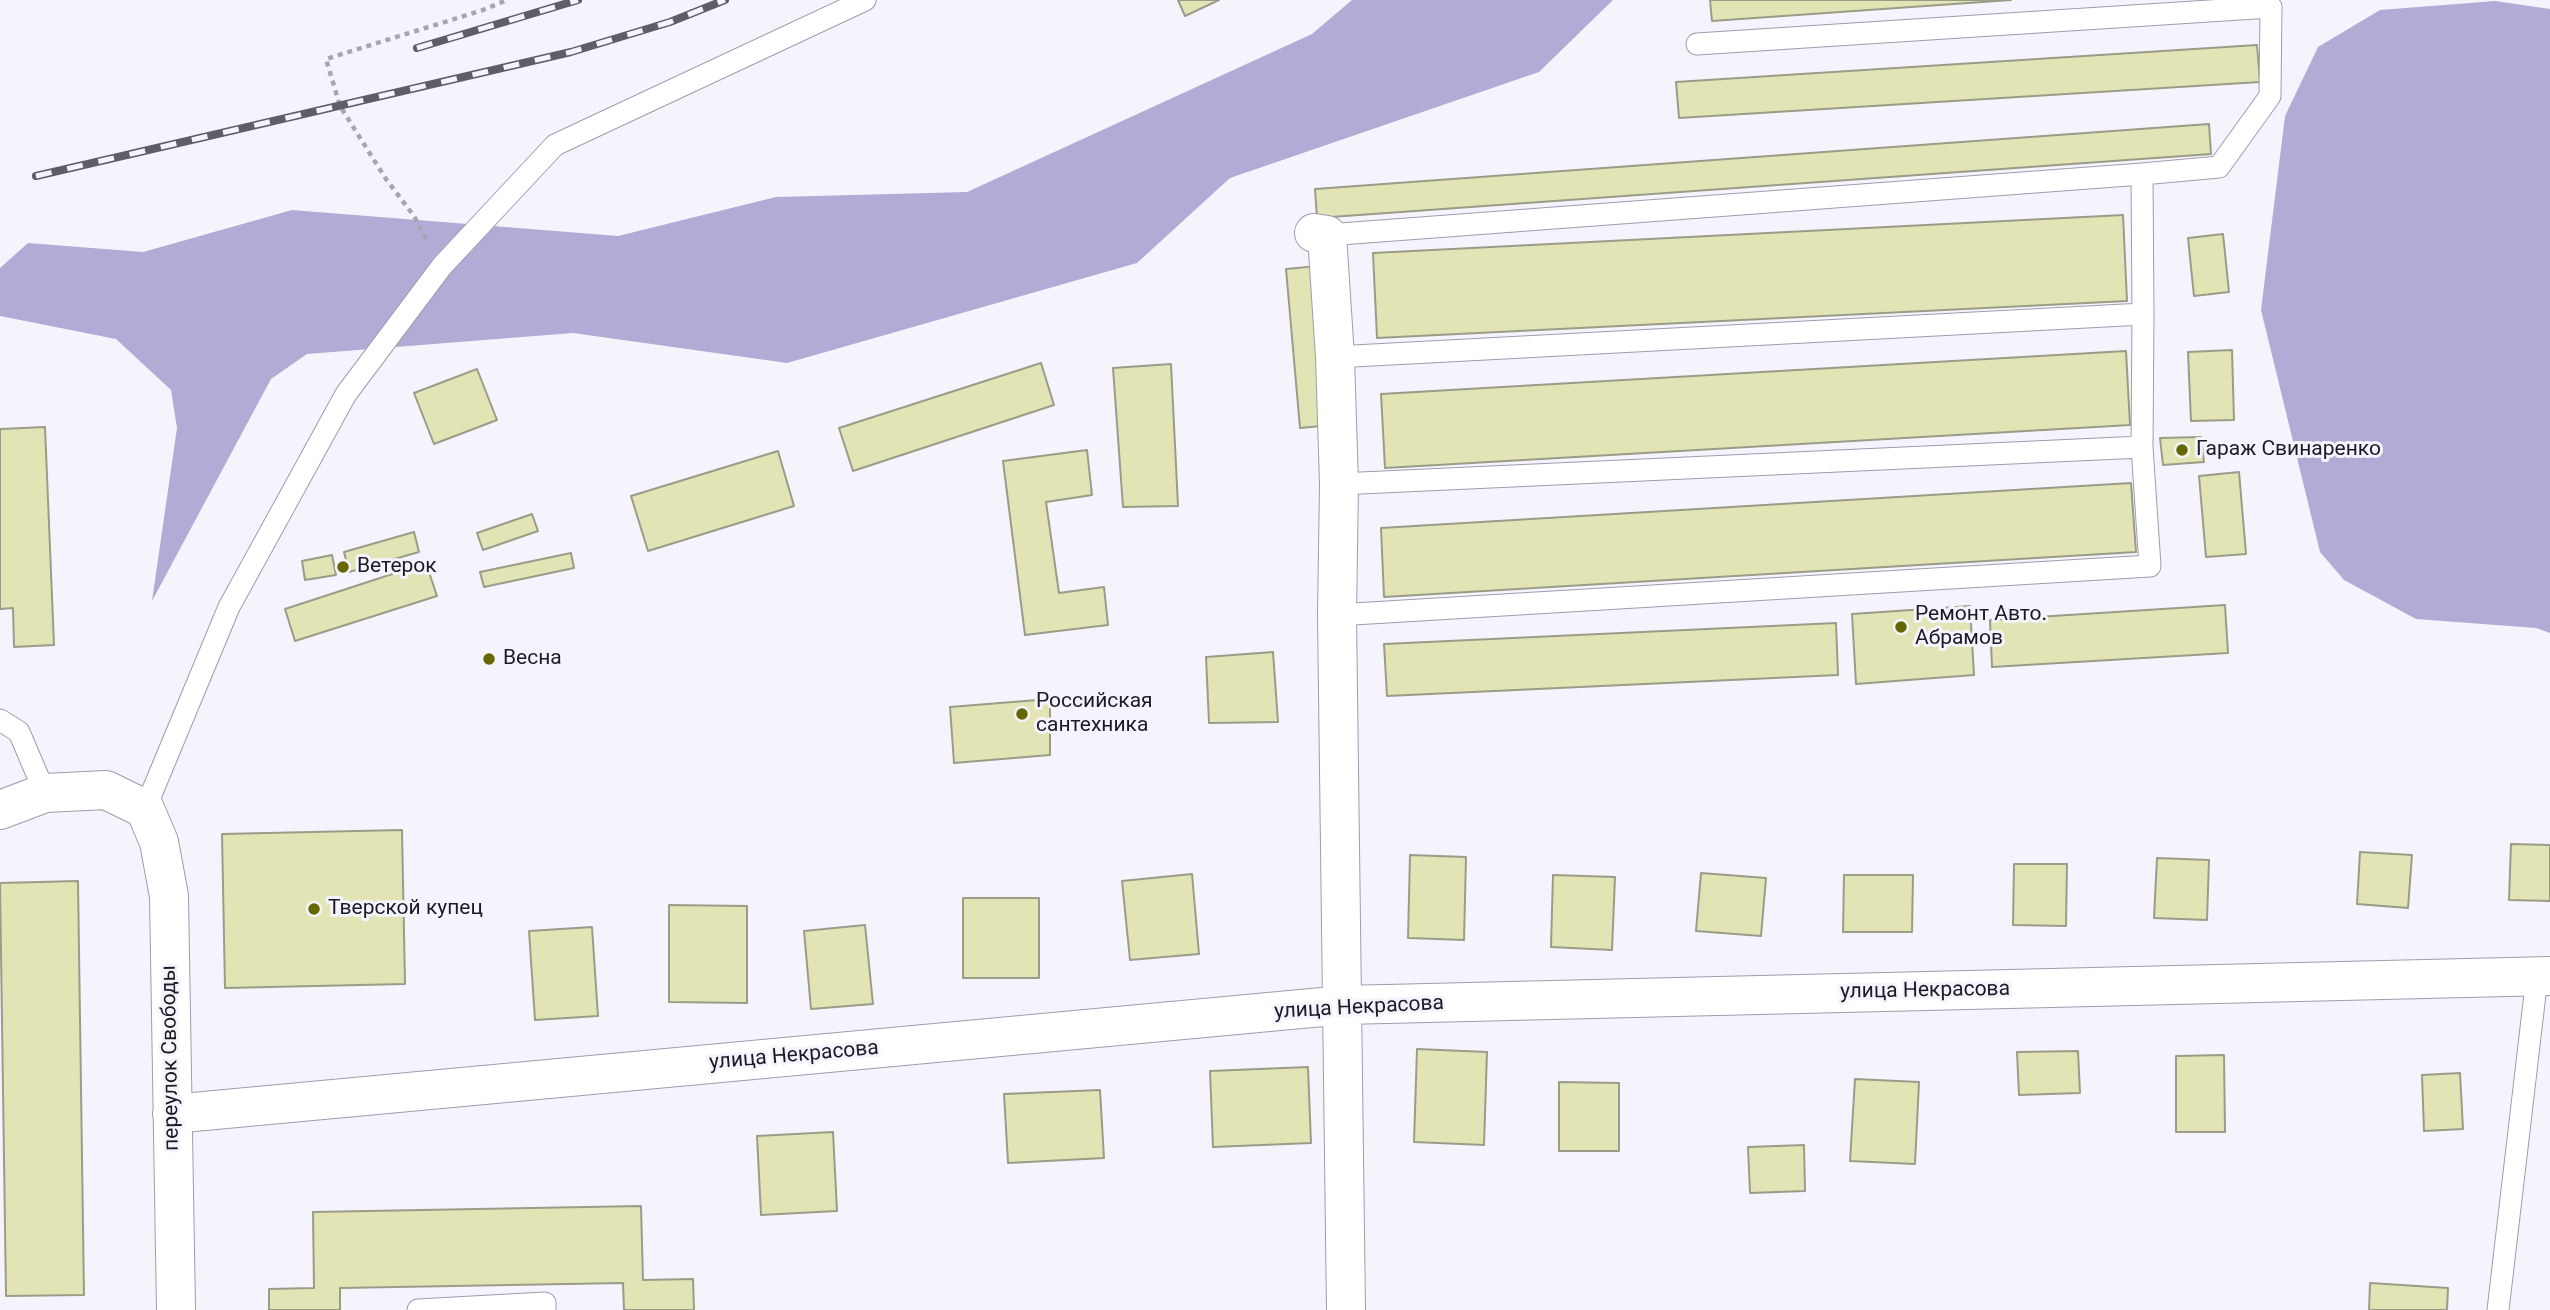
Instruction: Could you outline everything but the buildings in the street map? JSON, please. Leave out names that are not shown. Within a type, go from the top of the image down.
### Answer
[{"type":"street","points":[[1321,234],[1335,357],[1339,484],[1337,615],[1346,1310]]},
{"type":"street","points":[[0,810],[45,793],[106,790],[145,809]]},
{"type":"street","name":"переулок Свободы","points":[[145,809],[159,842],[169,896],[176,1310]]},
{"type":"street","name":"улица Некрасова","points":[[172,1114],[1344,1005],[2544,977]]},
{"type":"lane","points":[[145,809],[229,607],[346,394],[442,266],[555,145],[865,0]]},
{"type":"lane","points":[[1321,234],[2219,167],[2270,96],[2278,4],[1697,44]]},
{"type":"lane","points":[[1337,615],[2150,566],[2143,447],[2142,174]]},
{"type":"lane","points":[[1335,357],[2143,314]]},
{"type":"lane","points":[[1339,484],[2143,447]]},
{"type":"lane","points":[[0,720],[19,732],[45,793]]},
{"type":"lane","points":[[2498,1310],[2544,977]]},
{"type":"lane","points":[[418,1310],[545,1303],[545,1310]]},
{"type":"path","points":[[442,266],[414,216],[386,179],[340,106],[326,59],[507,0]]},
{"type":"shaded area","points":[[1352,0],[1613,0],[1539,72],[1230,178],[1137,263],[787,363],[573,333],[307,354],[271,379],[152,601],[177,428],[171,390],[116,339],[0,316],[0,268],[28,243],[143,252],[292,210],[618,236],[776,197],[967,192],[1312,34]]},
{"type":"shaded area","points":[[2495,1],[2550,9],[2550,633],[2536,628],[2416,619],[2344,580],[2320,552],[2261,310],[2285,116],[2318,47],[2380,10]]},
{"type":"railway","points":[[417,48],[578,0]]},
{"type":"railway","points":[[36,176],[571,52],[670,22],[725,0]]},
{"type":"place","name":"Гараж Свинаренко","points":[[2182,450]]},
{"type":"place","name":"Ветерок","points":[[343,567]]},
{"type":"place","name":"Ремонт Авто. Абрамов","points":[[1901,627]]},
{"type":"place","name":"Весна","points":[[489,659]]},
{"type":"place","name":"Российская сантехника","points":[[1022,714]]},
{"type":"place","name":"Тверской купец","points":[[314,909]]}]
